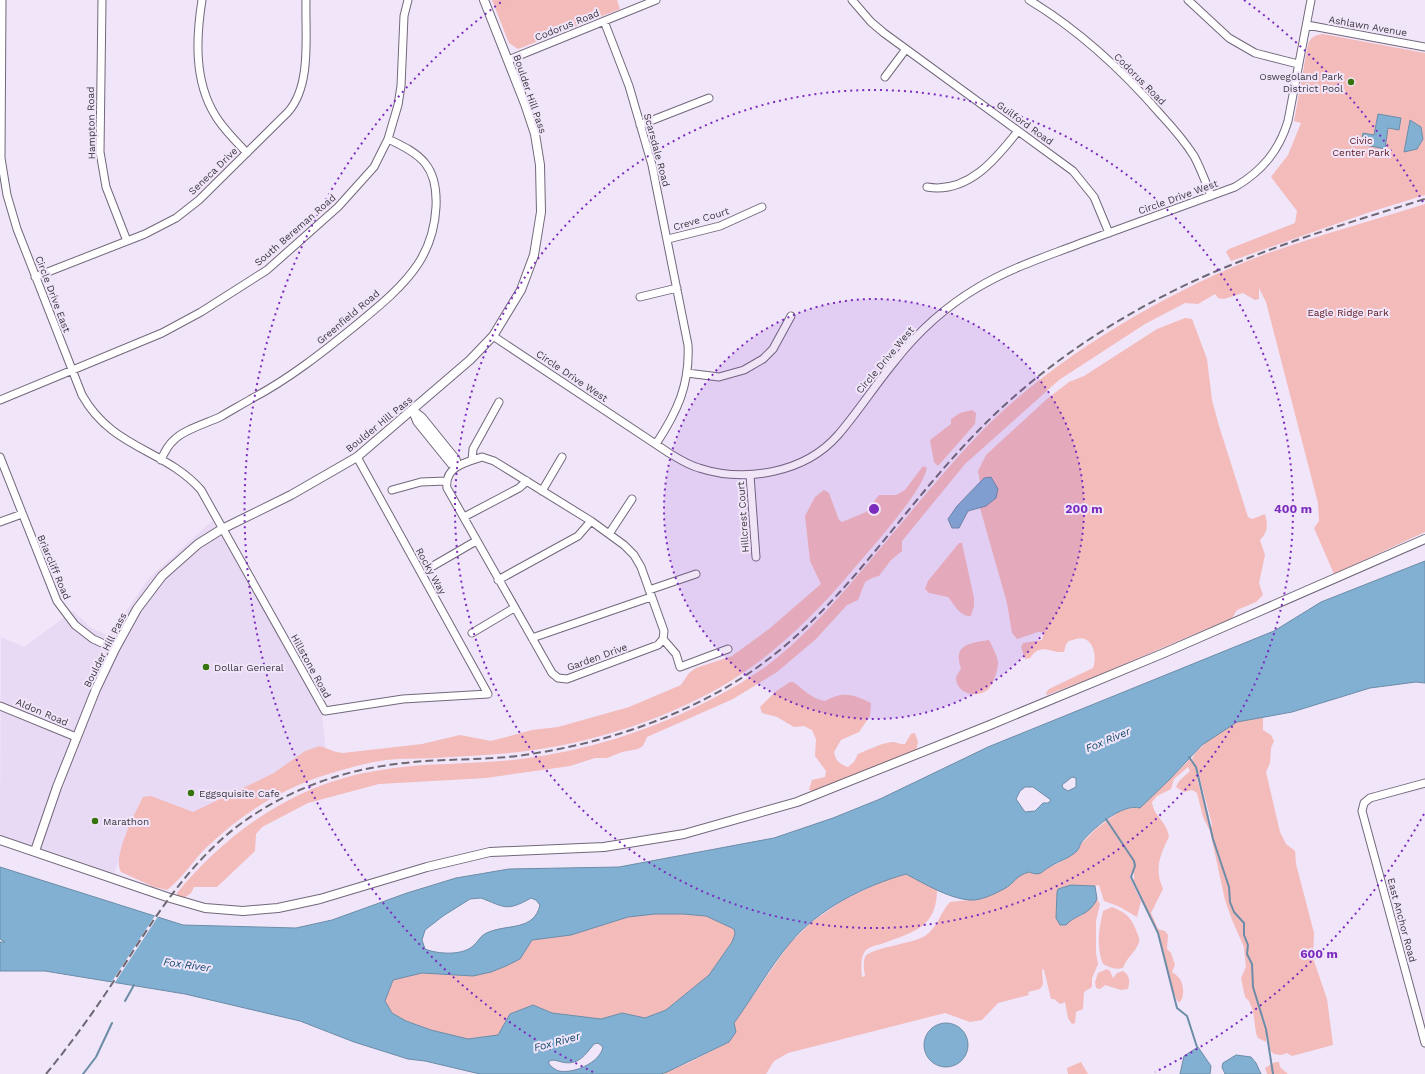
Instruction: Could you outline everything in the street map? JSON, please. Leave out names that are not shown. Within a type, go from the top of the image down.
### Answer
[{"type":"street","name":"Circle Drive East","points":[[2,0],[0,62],[0,158],[7,195],[17,229],[82,395],[96,417],[117,435],[186,475],[194,482],[210,505],[222,529]]},
{"type":"street","name":"Hampton Road","points":[[102,0],[100,152],[106,187],[127,241]]},
{"type":"street","points":[[202,0],[198,56],[204,90],[217,118],[247,152]]},
{"type":"street","name":"Seneca Drive","points":[[35,277],[127,241],[162,226],[176,218],[199,200],[288,112],[300,96],[304,77],[306,0]]},
{"type":"street","name":"South Bereman Road","points":[[0,400],[162,333],[201,312],[267,270],[338,207],[368,176],[380,158],[388,139],[398,105],[401,86],[404,16],[408,0]]},
{"type":"street","name":"Boulder Hill Pass","points":[[35,851],[76,737],[115,648],[137,610],[162,576],[198,544],[222,529],[292,495],[357,457],[470,360],[493,336],[521,290],[534,255],[541,212],[540,165],[535,134],[484,0]]},
{"type":"street","name":"Codorus Road","points":[[508,60],[656,0]]},
{"type":"street","name":"Guilford Road","points":[[852,0],[871,22],[1063,163],[1085,184],[1094,197],[1109,233]]},
{"type":"street","name":"Codorus Road","points":[[1028,0],[1076,33],[1149,100],[1178,134],[1194,157],[1211,196]]},
{"type":"street","points":[[1188,0],[1229,38],[1255,53],[1298,64]]},
{"type":"street","name":"Circle Drive West","points":[[493,336],[669,453],[699,468],[720,473],[750,475],[780,470],[797,464],[825,447],[837,436],[895,360],[915,337],[953,304],[975,289],[1024,264],[1211,196],[1247,180],[1260,169],[1274,153],[1283,138],[1288,121],[1311,0]]},
{"type":"street","name":"Scarsdale Road","points":[[604,22],[629,86],[652,165],[688,345],[688,373],[678,407],[656,444]]},
{"type":"street","name":"Ashlawn Avenue","points":[[1306,26],[1425,47]]},
{"type":"street","points":[[885,78],[906,48]]},
{"type":"street","points":[[640,125],[709,98]]},
{"type":"street","points":[[927,187],[941,189],[954,186],[983,170],[997,158],[1018,130]]},
{"type":"street","name":"Greenfield Road","points":[[160,460],[177,437],[220,417],[260,394],[325,350],[379,306],[418,263],[429,242],[435,221],[436,201],[434,180],[427,166],[418,155],[412,150],[388,139]]},
{"type":"street","name":"Creve Court","points":[[668,239],[720,226],[762,207]]},
{"type":"street","points":[[640,297],[677,288]]},
{"type":"street","points":[[688,373],[719,377],[744,370],[763,359],[773,349],[791,316]]},
{"type":"street","points":[[472,460],[473,449],[499,402]]},
{"type":"street","points":[[412,410],[417,422],[451,464],[458,466]]},
{"type":"street","name":"Briarcliff Road","points":[[0,457],[61,608],[75,625],[93,638],[115,648]]},
{"type":"street","name":"Rocky Way","points":[[357,457],[488,694]]},
{"type":"street","points":[[392,490],[421,482],[446,481],[452,470],[458,466],[482,457],[494,461],[590,521],[609,534],[634,555],[641,567],[664,631],[663,638],[676,654],[680,666],[728,649]]},
{"type":"street","points":[[542,491],[562,457]]},
{"type":"street","name":"Hillcrest Court","points":[[750,475],[756,557]]},
{"type":"street","name":"Garden Drive","points":[[446,481],[447,488],[498,580],[552,673],[558,678],[567,679],[658,645],[663,638]]},
{"type":"street","points":[[464,518],[519,488],[527,481]]},
{"type":"street","points":[[609,534],[632,499]]},
{"type":"street","points":[[0,522],[22,514]]},
{"type":"street","points":[[498,580],[578,536],[590,521]]},
{"type":"street","name":"Hillstone Road","points":[[222,529],[325,711],[403,699],[488,694]]},
{"type":"street","points":[[0,840],[100,875],[206,908],[243,911],[278,908],[320,899],[427,867],[490,852],[604,847],[684,834],[797,802],[1164,653],[1425,539]]},
{"type":"street","points":[[433,566],[476,541]]},
{"type":"street","points":[[532,638],[696,574]]},
{"type":"street","points":[[472,633],[514,608]]},
{"type":"street","name":"Aldon Road","points":[[0,706],[76,737]]},
{"type":"street","name":"East Anchor Road","points":[[1425,783],[1373,797],[1365,801],[1363,807],[1363,816],[1425,1043]]},
{"type":"shaded area","points":[[212,521],[225,540],[322,715],[326,752],[190,819],[145,799],[114,873],[0,834],[1,637],[24,647],[73,611],[90,627],[109,636],[149,578]]},
{"type":"green space","points":[[492,0],[617,0],[620,9],[518,49],[509,43]]},
{"type":"green space","name":"Civic Center Park","points":[[1323,34],[1425,53],[1425,195],[1367,213],[1231,261],[1226,252],[1229,249],[1295,223],[1297,211],[1271,177],[1288,155],[1301,123],[1294,121],[1308,44],[1314,37]]},
{"type":"green space","name":"Eagle Ridge Park","points":[[1425,204],[1425,532],[1334,574],[1314,528],[1319,521],[1318,503],[1266,302],[1259,288],[1259,299],[1255,300],[1243,293],[1224,299],[1218,298],[1215,294],[1198,304],[1185,303],[1145,324],[1059,380],[965,464],[902,541],[902,551],[891,560],[879,576],[865,582],[858,600],[847,605],[816,639],[777,672],[733,699],[647,737],[643,746],[638,749],[622,752],[607,758],[595,758],[570,766],[486,778],[379,784],[308,803],[262,827],[256,834],[255,851],[217,887],[194,887],[191,893],[184,898],[177,897],[177,893],[197,870],[219,849],[243,830],[267,812],[321,785],[351,776],[398,767],[503,761],[568,751],[615,739],[660,723],[731,689],[773,661],[808,630],[824,614],[982,431],[1042,378],[1077,353],[1113,329],[1151,307],[1226,270],[1283,248]]},
{"type":"green space","points":[[1185,318],[1192,319],[1207,359],[1212,400],[1248,517],[1252,519],[1265,514],[1267,528],[1265,534],[1260,540],[1265,555],[1259,583],[1263,595],[1256,602],[1237,610],[1232,618],[1094,677],[1047,695],[1046,693],[1049,689],[1093,668],[1095,657],[1094,652],[1090,643],[1082,638],[1068,642],[1064,652],[1042,649],[1034,653],[1030,658],[1025,659],[1021,647],[1023,643],[1042,640],[1044,632],[1038,632],[1017,639],[1012,633],[1007,603],[980,508],[996,498],[985,478],[980,482],[978,471],[986,455],[1047,399],[1069,382],[1084,376],[1157,329]]},
{"type":"green space","points":[[972,410],[976,413],[975,424],[938,466],[934,462],[930,440],[951,424],[951,419],[960,413]]},
{"type":"green space","points":[[923,466],[927,468],[923,479],[906,506],[830,596],[795,631],[770,653],[731,681],[704,696],[674,710],[612,733],[549,748],[499,754],[386,760],[361,765],[319,777],[289,789],[274,797],[232,825],[207,847],[178,880],[167,890],[154,887],[121,872],[119,865],[122,846],[130,824],[143,797],[151,796],[193,812],[274,773],[305,751],[320,746],[343,753],[422,744],[460,735],[491,741],[532,730],[558,727],[629,707],[681,685],[689,673],[696,668],[732,656],[769,629],[821,584],[810,561],[805,516],[815,497],[824,490],[829,493],[839,520],[842,522],[866,512],[879,495],[896,495],[905,490]]},
{"type":"green space","points":[[959,543],[962,543],[974,598],[974,606],[971,616],[967,616],[960,612],[948,597],[929,593],[925,589],[928,581]]},
{"type":"green space","points":[[989,640],[998,661],[996,675],[986,691],[977,694],[967,693],[960,688],[956,679],[956,676],[961,668],[959,654],[961,649],[976,642]]},
{"type":"green space","points":[[790,682],[793,682],[811,696],[820,700],[825,701],[838,696],[848,695],[858,697],[871,703],[870,716],[859,732],[841,740],[834,752],[838,762],[842,765],[848,767],[854,762],[858,754],[879,745],[892,742],[905,744],[911,734],[915,733],[918,742],[916,750],[815,792],[809,790],[812,780],[825,777],[826,771],[815,756],[816,739],[812,730],[804,726],[794,727],[777,717],[762,713],[760,707],[775,692]]},
{"type":"green space","points":[[1263,717],[1263,730],[1271,735],[1274,741],[1271,748],[1270,763],[1266,772],[1280,832],[1286,844],[1295,851],[1296,864],[1314,933],[1313,958],[1327,999],[1333,1045],[1292,1056],[1287,1053],[1281,1055],[1274,1054],[1270,1050],[1266,1025],[1256,996],[1266,1029],[1266,1042],[1258,1038],[1253,1011],[1249,1001],[1245,997],[1241,978],[1246,967],[1244,947],[1225,900],[1210,831],[1203,817],[1197,793],[1192,790],[1184,792],[1176,787],[1179,781],[1190,771],[1188,767],[1174,779],[1171,789],[1157,796],[1152,802],[1155,812],[1165,826],[1169,837],[1159,862],[1160,882],[1163,889],[1151,913],[1158,929],[1165,931],[1168,935],[1167,949],[1171,953],[1175,965],[1172,972],[1181,981],[1183,989],[1183,996],[1180,1002],[1178,1002],[1174,994],[1159,935],[1134,881],[1134,873],[1131,873],[1130,878],[1141,901],[1137,917],[1118,906],[1104,901],[1099,885],[1071,885],[1058,889],[1064,926],[1072,918],[1081,916],[1097,899],[1100,904],[1096,921],[1096,953],[1098,964],[1092,978],[1092,987],[1084,992],[1083,1009],[1076,1012],[1075,1023],[1072,1024],[1068,1018],[1065,1002],[1060,1004],[1054,999],[1051,999],[1044,970],[1042,969],[1043,984],[1040,989],[1028,992],[1029,995],[998,1003],[982,1020],[970,1022],[945,1013],[788,1053],[774,1061],[766,1074],[661,1074],[688,1063],[729,1042],[734,1023],[790,943],[813,921],[845,899],[888,879],[906,874],[937,889],[936,902],[933,912],[922,926],[905,935],[866,950],[862,959],[862,977],[865,976],[864,962],[865,957],[868,954],[925,936],[936,925],[950,902],[969,900],[1007,888],[1020,874],[1029,872],[1034,874],[1061,862],[1078,851],[1081,844],[1097,828],[1120,811],[1136,807],[1169,780],[1190,759],[1196,767],[1198,782],[1211,828],[1212,824],[1197,768],[1192,759],[1205,743],[1233,724]]},
{"type":"green space","points":[[1112,907],[1121,911],[1130,918],[1139,939],[1136,949],[1126,961],[1123,968],[1120,969],[1112,968],[1103,964],[1099,951],[1099,931],[1103,911]]},
{"type":"green space","points":[[655,914],[706,916],[734,929],[735,934],[732,942],[709,975],[666,1010],[645,1018],[622,1013],[601,1019],[552,1013],[533,1005],[510,1014],[498,1035],[468,1039],[431,1030],[406,1021],[392,1013],[385,1001],[393,980],[422,973],[473,976],[520,959],[532,940],[571,935],[628,917]]},
{"type":"green space","points":[[1107,969],[1110,971],[1113,978],[1117,973],[1123,971],[1129,979],[1128,989],[1121,990],[1105,985],[1100,989],[1096,988],[1095,982],[1098,973]]},
{"type":"green space","points":[[1081,1062],[1088,1074],[1068,1074],[1067,1068]]},
{"type":"green space","points":[[1275,1062],[1279,1062],[1280,1067],[1288,1074],[1267,1074],[1265,1068]]},
{"type":"water","points":[[1378,114],[1401,118],[1399,130],[1388,128],[1385,149],[1361,144],[1363,133],[1374,135]]},
{"type":"water","points":[[1410,120],[1421,127],[1423,139],[1417,149],[1404,152]]},
{"type":"water","points":[[991,477],[998,489],[996,498],[986,506],[968,511],[959,528],[952,528],[948,519],[957,506],[984,478]]},
{"type":"water","name":"Fox River","points":[[1425,561],[1425,683],[1416,682],[1370,688],[1292,712],[1237,722],[1202,745],[1140,808],[1133,807],[1116,813],[1092,831],[1081,843],[1077,851],[1071,856],[1054,864],[1039,874],[1029,872],[1024,874],[1004,889],[987,897],[974,900],[961,899],[937,890],[906,874],[858,892],[828,909],[801,931],[790,943],[775,962],[734,1023],[736,1032],[729,1042],[661,1074],[480,1074],[425,1061],[408,1059],[354,1042],[300,1021],[185,994],[45,971],[0,971],[0,942],[5,942],[0,939],[0,867],[183,925],[296,928],[332,920],[407,893],[456,878],[509,869],[619,867],[774,838],[833,818],[880,799],[988,747],[1274,631],[1321,602]],"holes":[[[1072,777],[1076,778],[1076,787],[1068,791],[1063,788],[1062,785]],[[1025,787],[1033,787],[1051,800],[1048,803],[1043,803],[1035,811],[1025,812],[1016,799],[1020,791]],[[481,898],[501,906],[511,907],[531,898],[536,900],[540,905],[537,913],[526,923],[486,933],[473,946],[463,951],[456,953],[443,953],[425,949],[422,940],[425,930],[443,916],[470,899]],[[655,914],[706,916],[734,929],[735,934],[732,942],[709,975],[666,1010],[645,1018],[622,1013],[601,1019],[552,1013],[533,1005],[510,1014],[498,1035],[468,1039],[431,1030],[406,1021],[392,1013],[385,1001],[393,980],[422,973],[473,976],[491,972],[520,959],[532,940],[571,935],[628,917]],[[598,1043],[603,1047],[597,1058],[578,1069],[571,1071],[559,1071],[549,1064],[549,1061],[552,1060],[568,1063],[577,1061],[584,1056],[594,1044]]]},
{"type":"water","points":[[1071,885],[1095,886],[1097,899],[1094,905],[1086,912],[1074,918],[1066,925],[1060,925],[1056,918],[1057,892],[1058,889]]},
{"type":"water","points":[[946,1023],[958,1027],[964,1033],[968,1045],[964,1057],[958,1063],[946,1067],[934,1063],[928,1057],[924,1045],[928,1033],[934,1027]]},
{"type":"water","points":[[1198,1047],[1211,1066],[1210,1074],[1180,1074],[1184,1056]]},
{"type":"water","points":[[1236,1055],[1251,1057],[1256,1063],[1261,1074],[1225,1074],[1222,1067],[1223,1063]]},
{"type":"pier","points":[[156,914],[159,915],[114,984],[111,983]]},
{"type":"waterway","points":[[1189,757],[1196,767],[1213,839],[1229,887],[1230,902],[1234,912],[1244,923],[1244,935],[1248,945],[1247,954],[1252,964],[1253,987],[1266,1029],[1273,1074]]},
{"type":"waterway","points":[[1106,819],[1134,861],[1135,866],[1131,877],[1158,933],[1177,1008],[1187,1016],[1197,1047]]},
{"type":"waterway","points":[[125,1001],[134,985]]},
{"type":"waterway","points":[[83,1074],[96,1057],[112,1023]]},
{"type":"railway","points":[[46,1074],[85,1023],[160,911],[188,874],[221,840],[239,825],[257,813],[275,802],[313,784],[333,777],[375,767],[396,764],[508,757],[581,744],[609,737],[663,718],[690,707],[715,694],[740,679],[775,654],[807,626],[837,596],[919,497],[976,433],[1003,406],[1032,381],[1094,336],[1161,297],[1231,265],[1303,238],[1425,199]]},
{"type":"place","name":"Oswegoland Park District Pool","points":[[1351,82]]},
{"type":"place","name":"Dollar General","points":[[206,667]]},
{"type":"place","name":"Eggsquisite Cafe","points":[[191,793]]},
{"type":"place","name":"Marathon","points":[[95,821]]}]
